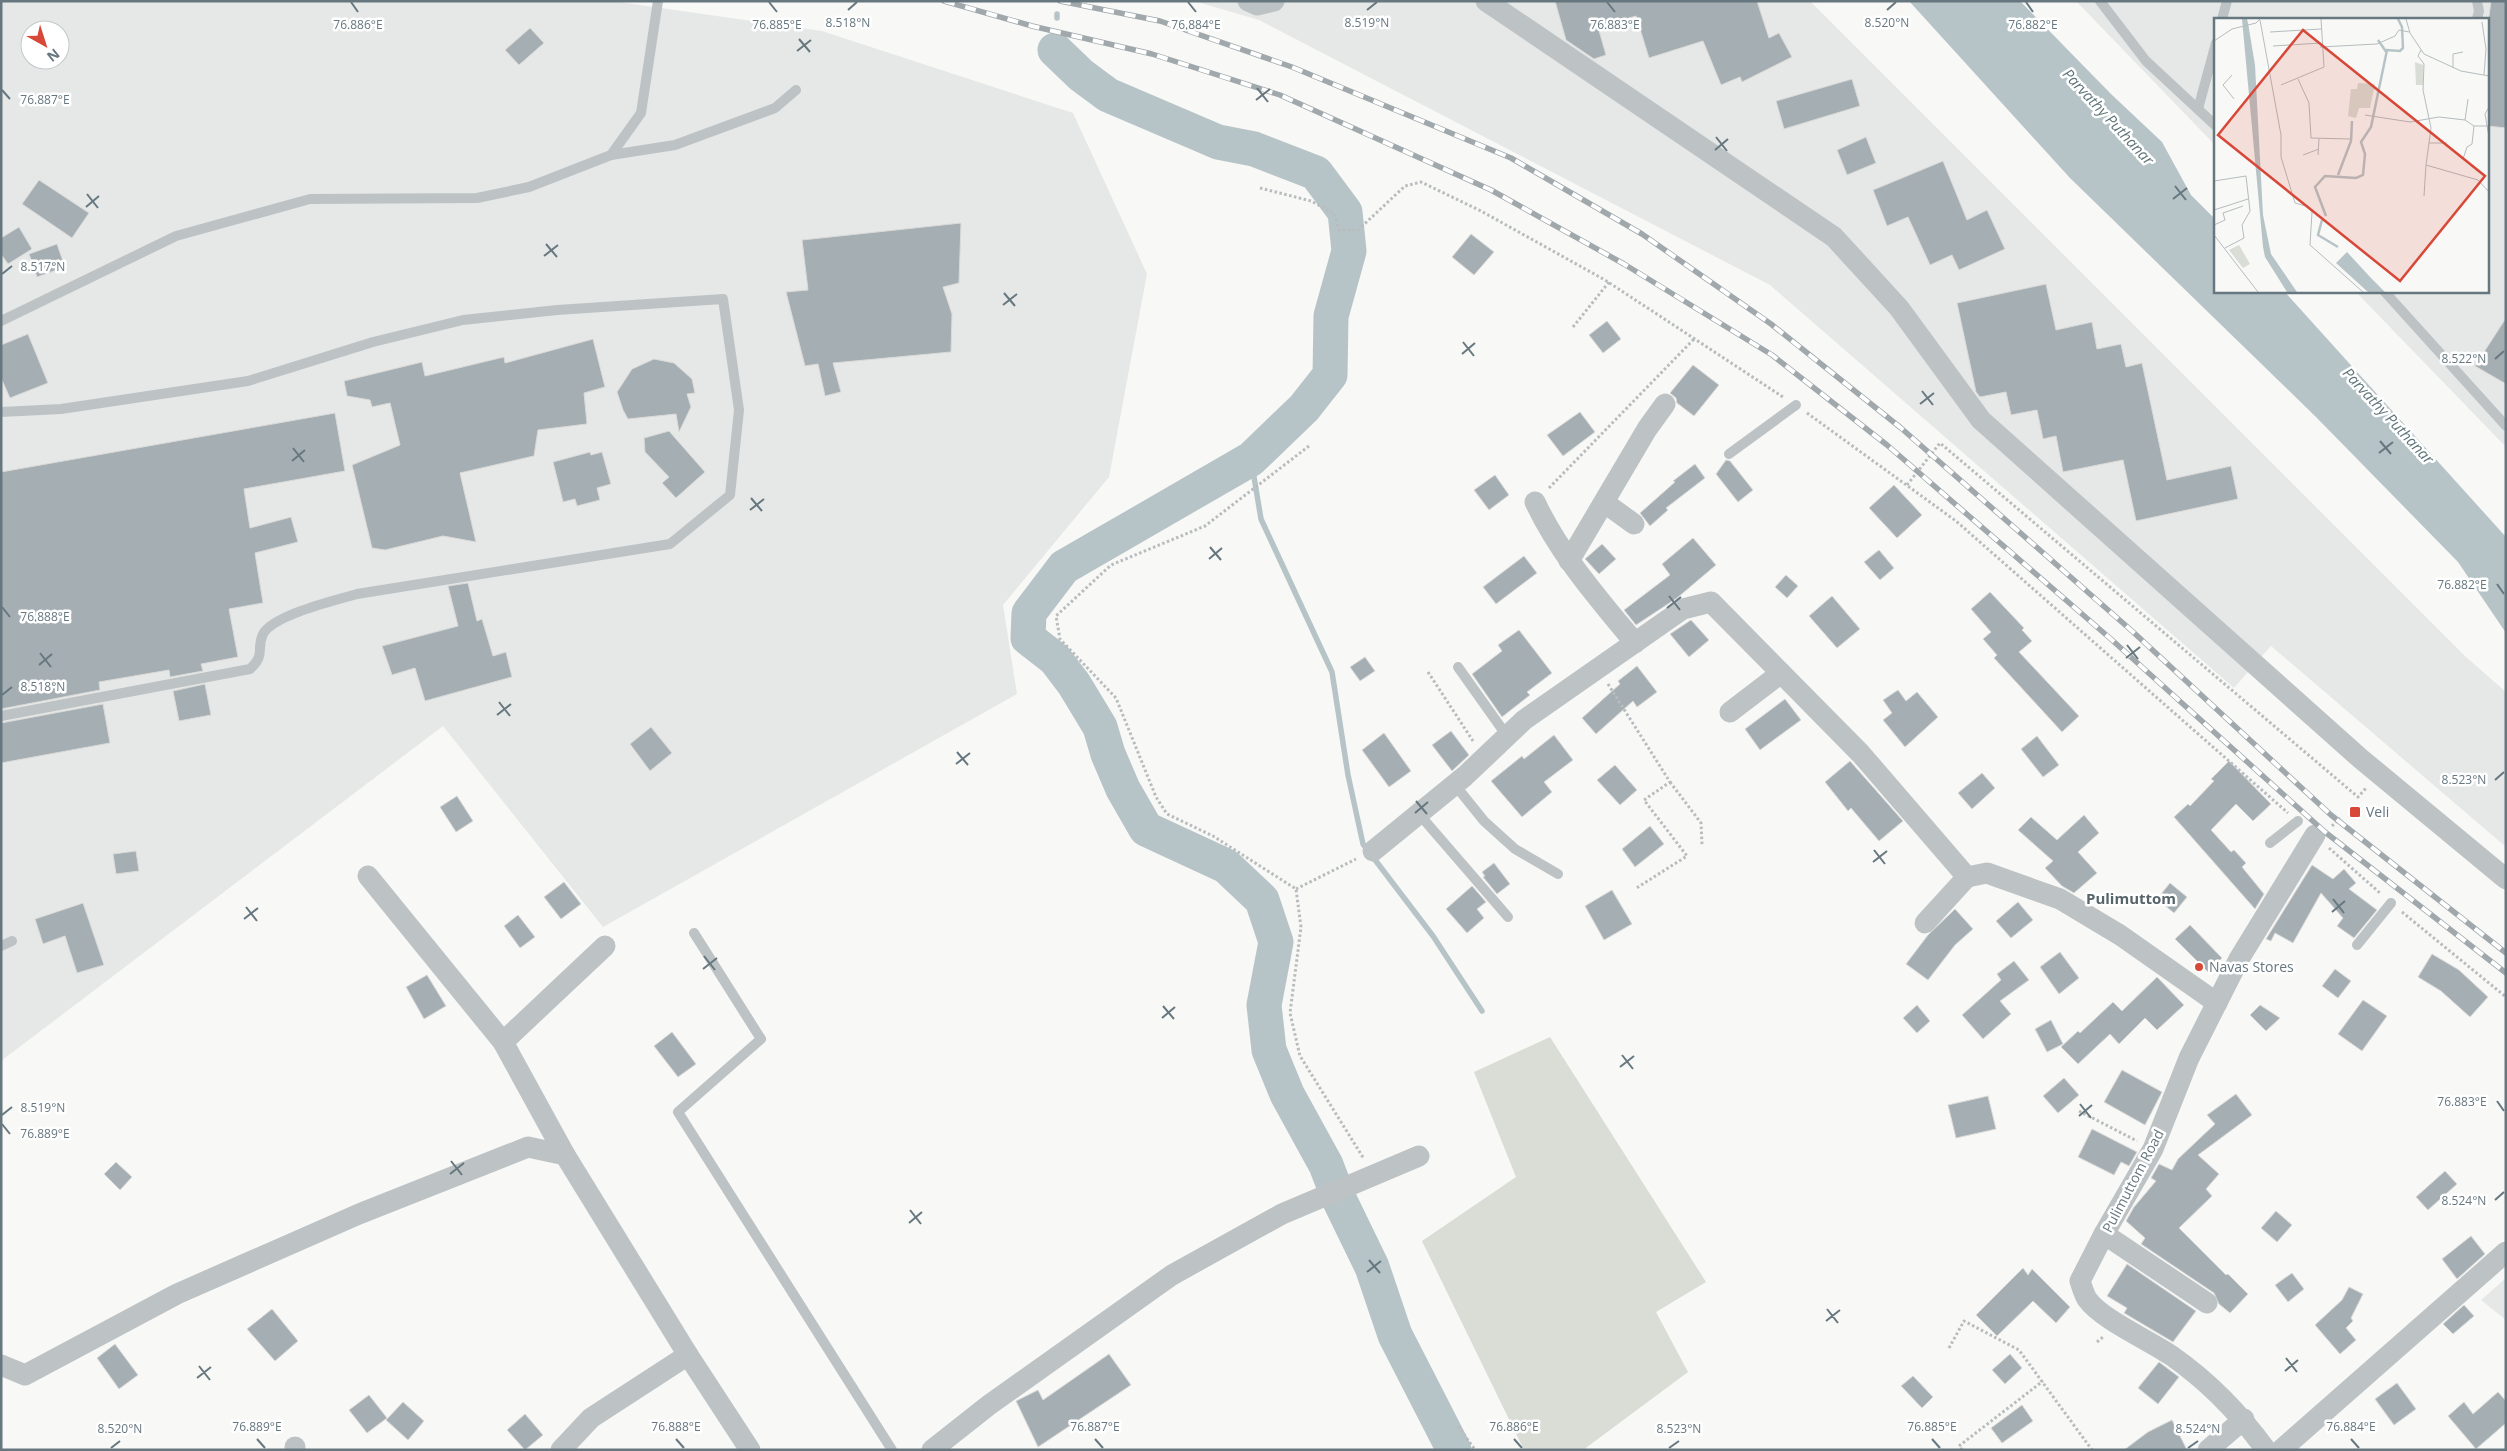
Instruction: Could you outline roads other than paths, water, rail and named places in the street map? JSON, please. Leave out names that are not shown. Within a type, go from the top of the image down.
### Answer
[{"type":"street","points":[[1248,1],[1257,5],[1274,1]]},
{"type":"street","points":[[1486,1],[1834,237],[1899,308],[1981,420],[2379,774],[2506,879]]},
{"type":"street","points":[[1569,561],[1647,429],[1665,404]]},
{"type":"street","points":[[1535,502],[1545,524],[1569,561],[1635,643]]},
{"type":"street","points":[[1604,503],[1634,524]]},
{"type":"street","points":[[1373,851],[1455,785],[1524,720],[1683,609],[1711,602],[1861,754],[1967,877]]},
{"type":"street","points":[[1730,712],[1781,673]]},
{"type":"street","name":"Pulimuttom Road","points":[[2266,1450],[2244,1419],[2173,1356],[2099,1311],[2086,1298],[2080,1281],[2104,1234],[2153,1149],[2189,1058],[2239,958],[2315,836]]},
{"type":"street","points":[[1925,922],[1967,877],[1987,873],[2060,899],[2120,935],[2217,1003]]},
{"type":"street","points":[[368,876],[502,1042],[565,1155],[688,1355],[750,1450]]},
{"type":"street","points":[[502,1042],[605,946]]},
{"type":"street","points":[[1,1366],[25,1375],[177,1294],[359,1214],[528,1147],[565,1155]]},
{"type":"street","points":[[932,1450],[989,1405],[1172,1275],[1282,1214],[1419,1156]]},
{"type":"street","points":[[2104,1234],[2207,1303]]},
{"type":"street","points":[[2281,1450],[2506,1252]]},
{"type":"street","points":[[560,1450],[591,1418],[688,1355]]},
{"type":"street","points":[[2208,1450],[2244,1419]]},
{"type":"lane","points":[[611,155],[641,113],[658,1]]},
{"type":"lane","points":[[2100,1],[2146,61],[2214,124]]},
{"type":"lane","points":[[2222,18],[2227,1]]},
{"type":"lane","points":[[2477,1],[2479,11],[2477,18]]},
{"type":"lane","points":[[2198,109],[2211,75],[2214,56]]},
{"type":"lane","points":[[1,321],[176,236],[310,199],[477,198],[529,187],[611,155],[675,145],[776,108],[796,90]]},
{"type":"lane","points":[[2385,292],[2506,426]]},
{"type":"lane","points":[[1,412],[61,409],[248,381],[373,342],[463,320],[557,310],[723,299],[739,410],[730,495],[670,544],[357,594],[312,607],[278,622],[264,634],[259,661],[250,669],[1,716]]},
{"type":"lane","points":[[1729,454],[1796,405]]},
{"type":"lane","points":[[1458,667],[1507,736]]},
{"type":"lane","points":[[1455,785],[1484,821],[1515,850],[1558,874]]},
{"type":"lane","points":[[1419,814],[1508,917]]},
{"type":"lane","points":[[2270,843],[2298,821]]},
{"type":"lane","points":[[2357,945],[2391,903]]},
{"type":"lane","points":[[694,934],[761,1039],[678,1112],[892,1450]]},
{"type":"lane","points":[[1,946],[12,941]]},
{"type":"water","name":"Parvathy Puthanar","points":[[1909,1],[2020,1],[2111,94],[2162,142],[2191,195],[2214,218],[2214,292],[2285,292],[2506,537],[2506,633],[2458,562],[2316,417],[2070,178]]},
{"type":"waterway","points":[[1055,45],[1055,50]]},
{"type":"waterway","points":[[1055,50],[1081,75],[1108,95],[1218,142],[1254,149],[1316,173],[1345,212],[1349,251],[1331,316],[1330,375],[1304,408],[1251,459],[1064,567],[1029,613],[1028,638],[1055,659],[1074,684],[1100,727],[1108,754],[1123,789],[1146,829],[1226,866],[1262,900],[1276,942],[1264,1005],[1269,1050],[1287,1094],[1326,1165],[1339,1199],[1372,1267],[1395,1335],[1454,1450]]},
{"type":"waterway","points":[[1236,471],[1251,459],[1261,519],[1332,672],[1348,775],[1363,844],[1433,936],[1482,1011]]},
{"type":"railway","points":[[944,1],[1032,26],[1152,54],[1280,95],[1491,190],[1624,264],[1772,355],[1887,445],[2112,640],[2325,832],[2506,973]]},
{"type":"railway","points":[[1060,1],[1160,21],[1292,67],[1511,158],[1642,234],[1771,324],[1901,428],[2132,631],[2331,815],[2506,953]]},
{"type":"place","name":"Veli","points":[[2355,812]]},
{"type":"place","name":"Navas Stores","points":[[2199,967]]},
{"type":"district","name":"Pulimuttom","points":[[2131,899]]}]
